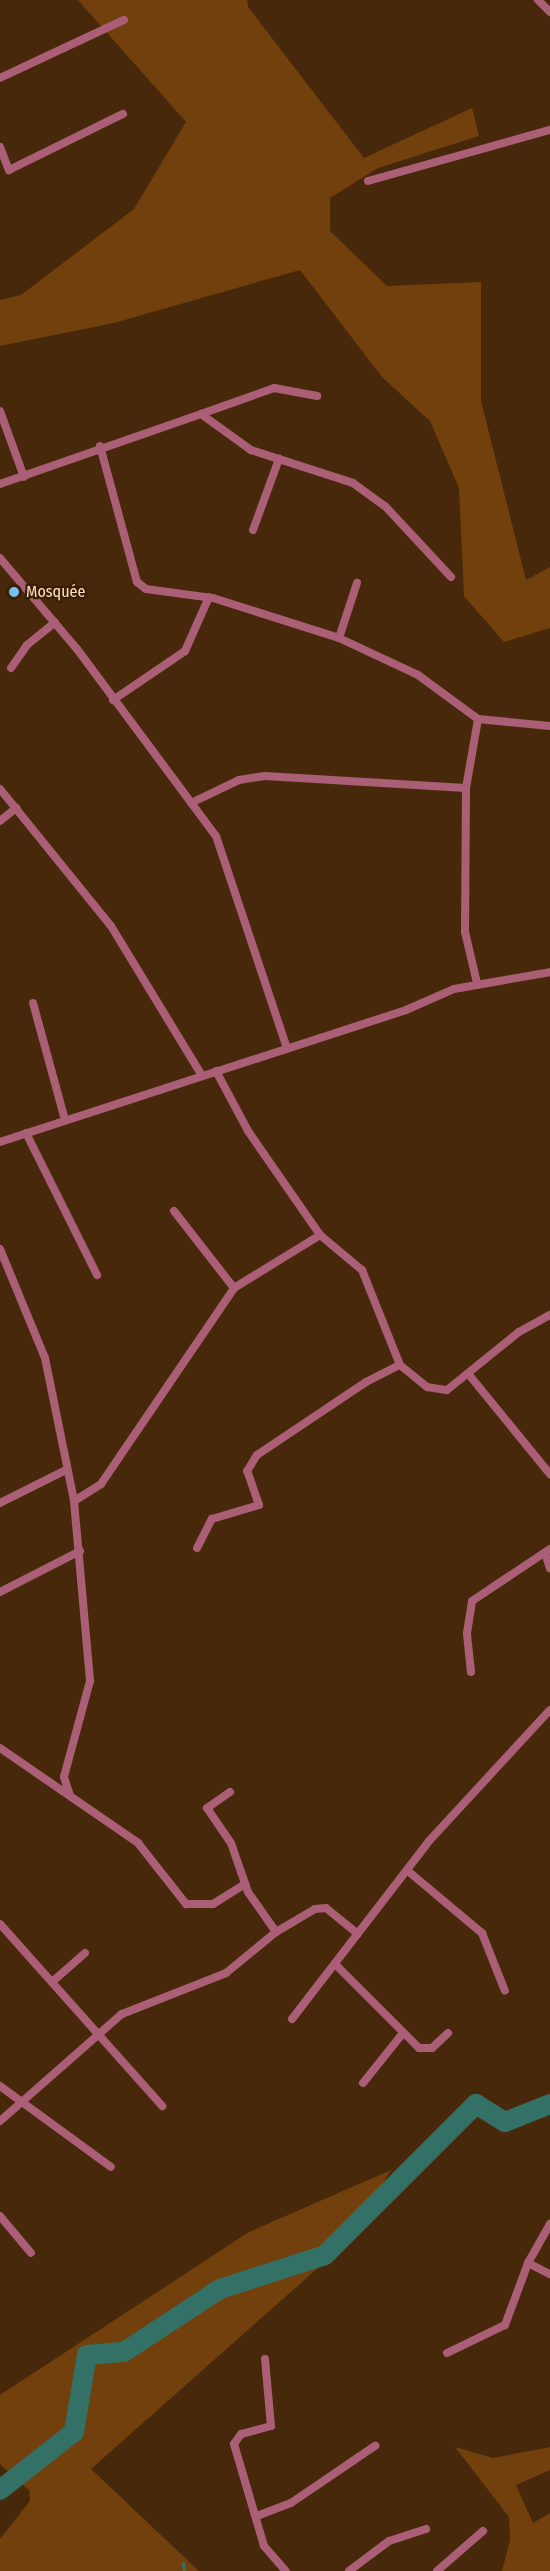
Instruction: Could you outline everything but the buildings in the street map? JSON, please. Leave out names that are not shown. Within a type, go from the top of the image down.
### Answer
[{"type":"street","points":[[538,0],[550,12]]},
{"type":"street","points":[[0,78],[124,20]]},
{"type":"street","points":[[0,147],[9,170],[123,114]]},
{"type":"street","points":[[368,181],[550,130]]},
{"type":"street","points":[[0,484],[24,477],[100,446],[132,440],[274,388],[317,396]]},
{"type":"street","points":[[0,411],[24,477]]},
{"type":"street","points":[[201,414],[251,450],[353,483],[385,506],[451,577]]},
{"type":"street","points":[[100,446],[137,582],[169,595],[209,597],[339,638],[418,675],[478,718],[550,726]]},
{"type":"street","points":[[254,530],[279,459]]},
{"type":"street","points":[[0,558],[55,622],[216,836],[287,1048]]},
{"type":"street","points":[[339,638],[357,583]]},
{"type":"street","points":[[113,700],[185,651],[209,597]]},
{"type":"street","points":[[11,668],[27,645],[55,622]]},
{"type":"street","points":[[477,983],[465,932],[466,788],[478,718]]},
{"type":"street","points":[[191,803],[239,780],[265,776],[466,788]]},
{"type":"street","points":[[0,789],[111,926],[201,1074]]},
{"type":"street","points":[[0,821],[16,808]]},
{"type":"street","points":[[0,1142],[477,983],[550,972]]},
{"type":"street","points":[[33,1003],[65,1120]]},
{"type":"street","points":[[216,1071],[248,1131],[320,1235],[362,1270],[400,1365],[437,1391],[470,1376],[519,1332],[550,1315]]},
{"type":"street","points":[[26,1133],[97,1275]]},
{"type":"street","points":[[174,1211],[234,1288]]},
{"type":"street","points":[[74,1501],[101,1484],[234,1288],[320,1235]]},
{"type":"street","points":[[0,1249],[45,1358],[74,1501],[90,1680],[64,1777],[70,1795]]},
{"type":"street","points":[[197,1548],[212,1519],[259,1505],[247,1471],[257,1455],[400,1365]]},
{"type":"street","points":[[470,1376],[550,1474]]},
{"type":"street","points":[[0,1503],[66,1470]]},
{"type":"street","points":[[0,1592],[80,1551]]},
{"type":"street","points":[[471,1672],[467,1633],[472,1601],[547,1551],[550,1568]]},
{"type":"street","points":[[292,2019],[336,1966],[408,1871],[550,1710]]},
{"type":"street","points":[[0,1748],[146,1850],[186,1904],[213,1904],[245,1884]]},
{"type":"street","points":[[230,1792],[207,1808],[231,1844],[245,1884],[276,1932]]},
{"type":"street","points":[[408,1871],[482,1933],[505,1991]]},
{"type":"street","points":[[0,2121],[19,2101],[131,2008],[226,1973],[276,1932],[320,1908],[358,1934]]},
{"type":"street","points":[[1,1929],[52,1982],[162,2106]]},
{"type":"street","points":[[52,1982],[85,1953]]},
{"type":"street","points":[[336,1966],[403,2033],[424,2050],[448,2033]]},
{"type":"street","points":[[363,2083],[403,2033]]},
{"type":"street","points":[[0,2086],[19,2101],[52,2119],[111,2167]]},
{"type":"street","points":[[0,2216],[31,2253]]},
{"type":"street","points":[[447,2353],[505,2325],[528,2263],[550,2224]]},
{"type":"street","points":[[528,2263],[550,2274]]},
{"type":"street","points":[[265,2359],[271,2426],[241,2434],[234,2444],[264,2546],[286,2571]]},
{"type":"street","points":[[257,2516],[291,2503],[375,2446]]},
{"type":"street","points":[[349,2571],[389,2541],[426,2529]]},
{"type":"street","points":[[437,2571],[483,2531]]},
{"type":"shaded area","points":[[78,0],[247,0],[248,7],[364,158],[472,108],[479,136],[378,168],[330,198],[330,231],[387,286],[481,282],[481,401],[526,580],[550,567],[550,628],[504,642],[464,596],[459,488],[430,421],[382,377],[300,270],[114,323],[0,346],[0,300],[21,295],[134,209],[186,122]]},
{"type":"shaded area","points":[[391,2170],[345,2244],[91,2469],[199,2571],[0,2571],[0,2539],[30,2501],[29,2490],[0,2464],[0,2395],[249,2232]]},
{"type":"shaded area","points":[[455,2447],[493,2458],[550,2447],[550,2470],[516,2485],[533,2523],[550,2513],[550,2571],[502,2571],[510,2540],[509,2517]]},
{"type":"waterway","points":[[0,2490],[74,2432],[87,2355],[124,2352],[220,2289],[325,2255],[476,2104],[505,2122],[550,2104]]},
{"type":"waterway","points":[[183,2563],[184,2571]]},
{"type":"place","name":"Mosquée","points":[[14,592]]}]
